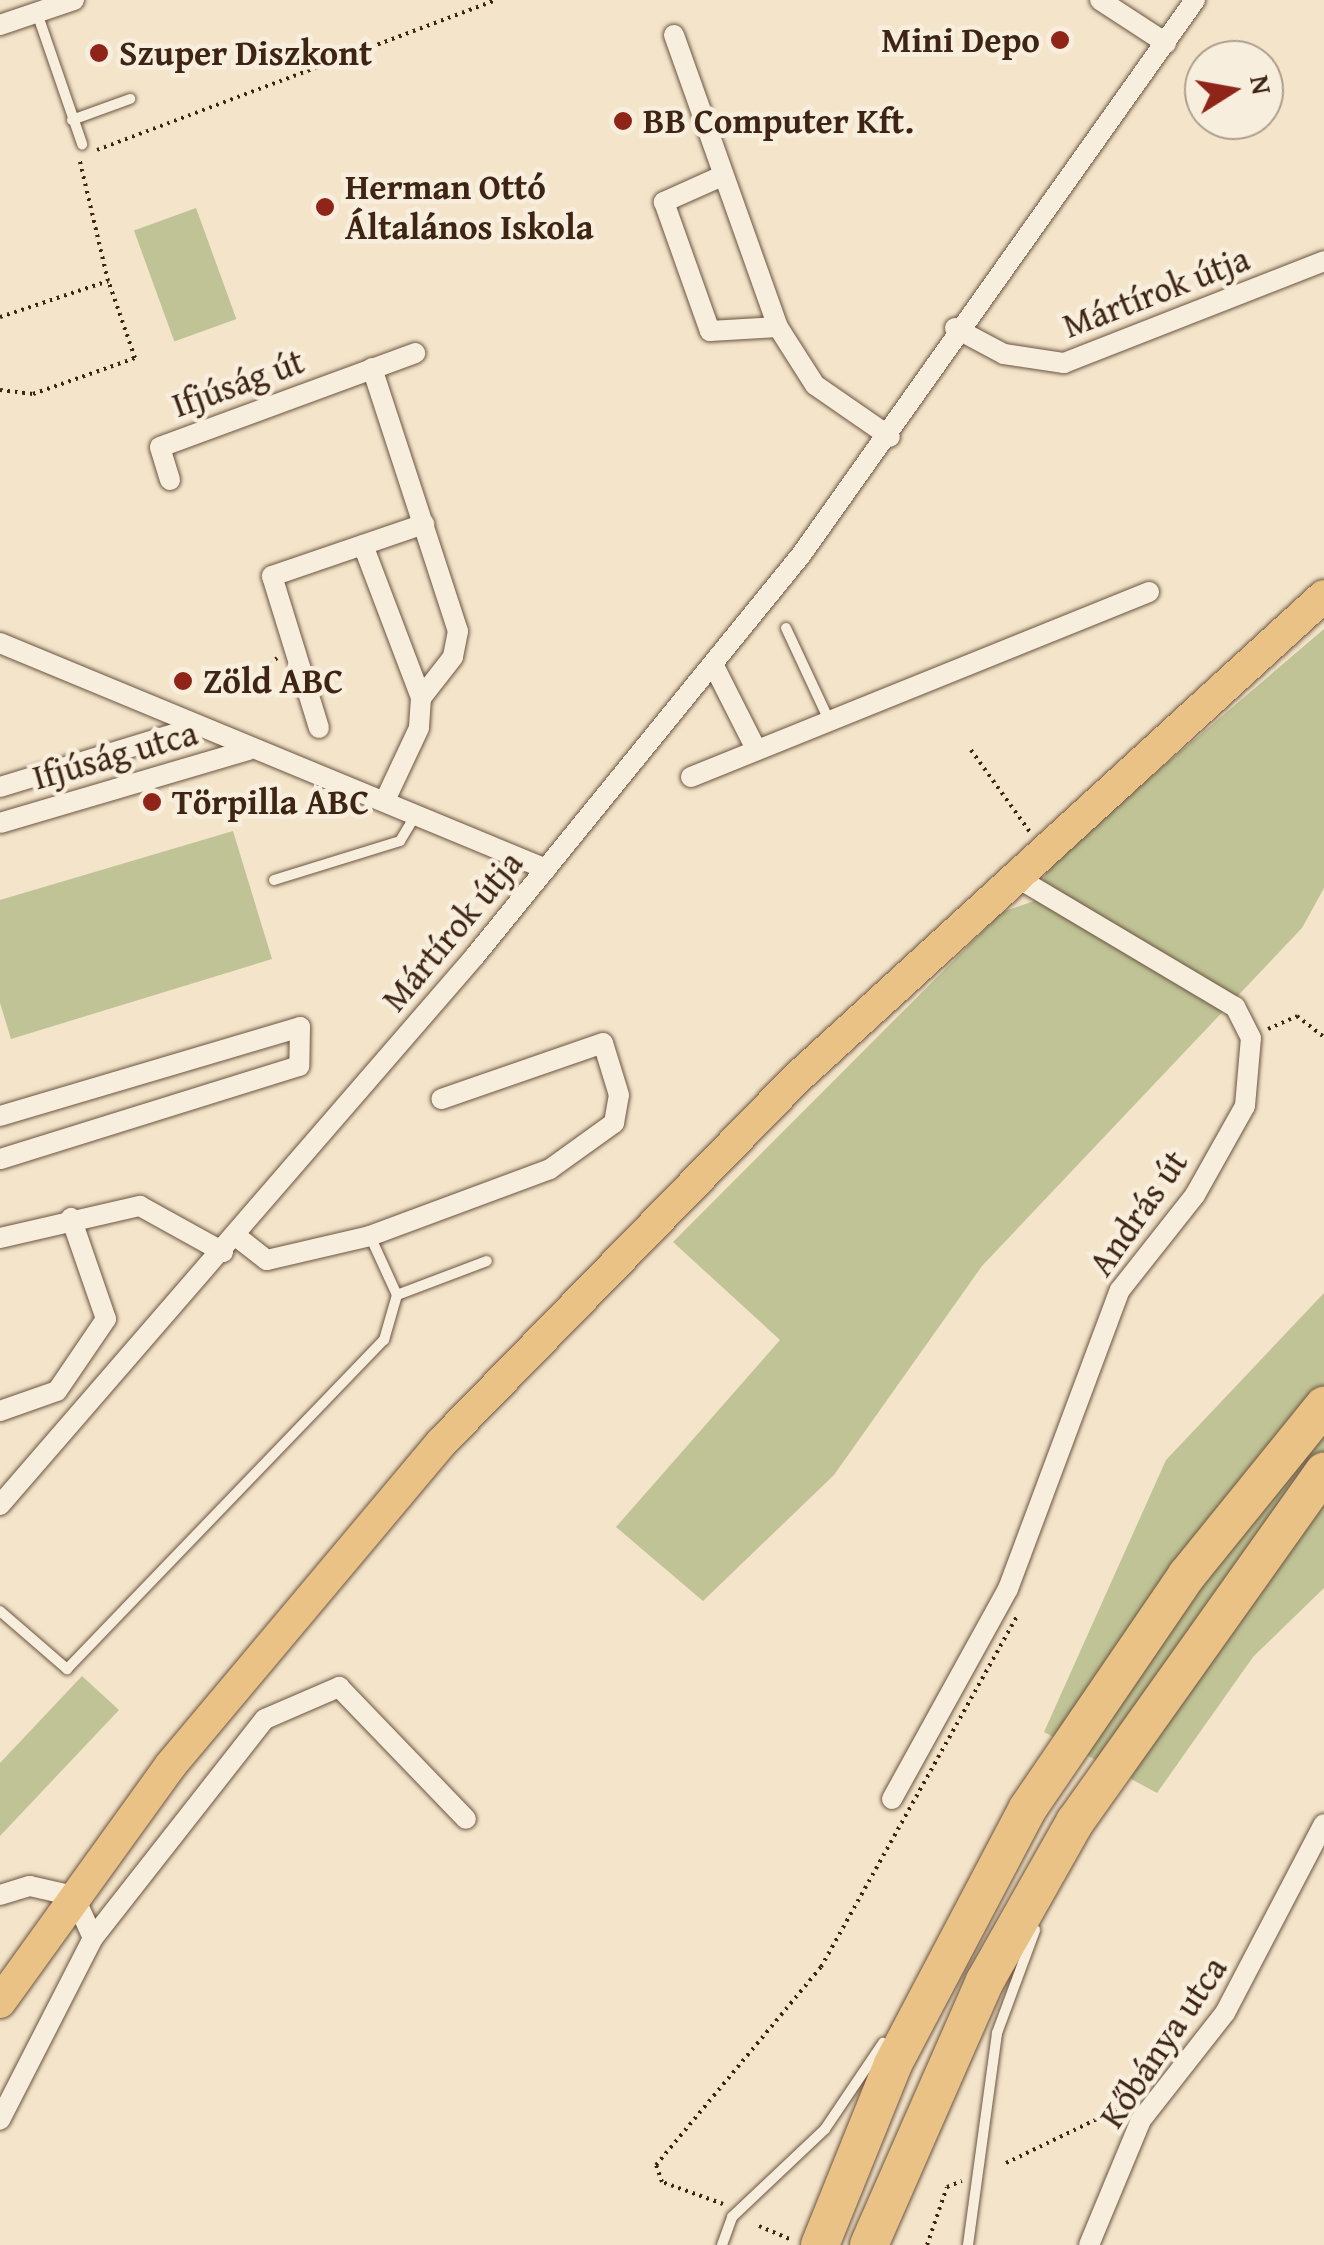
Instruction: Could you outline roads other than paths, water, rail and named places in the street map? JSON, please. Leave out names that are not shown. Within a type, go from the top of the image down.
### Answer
[{"type":"highway","points":[[811,2243],[892,2064],[971,1908],[1102,1693],[1324,1406]]},
{"type":"highway","points":[[869,2245],[985,1981],[1075,1822],[1324,1472]]},
{"type":"main road","points":[[0,2002],[170,1766],[442,1442],[700,1172],[1042,848],[1324,596]]},
{"type":"street","points":[[0,26],[74,0]]},
{"type":"street","points":[[1100,0],[1166,43]]},
{"type":"street","name":"Mártírok útja","points":[[0,1505],[230,1244],[713,664],[890,437],[955,328],[1195,0]]},
{"type":"street","points":[[674,35],[778,327],[827,396],[890,437]]},
{"type":"street","points":[[722,176],[664,202],[710,331],[778,327]]},
{"type":"street","name":"Mártírok útja","points":[[955,328],[1004,354],[1064,363],[1324,261]]},
{"type":"street","name":"Ifjúság út","points":[[170,480],[160,447],[415,353]]},
{"type":"street","points":[[372,368],[458,631],[453,658],[420,698]]},
{"type":"street","points":[[320,728],[272,576],[424,524]]},
{"type":"street","points":[[363,545],[420,698],[419,728],[386,798]]},
{"type":"street","points":[[691,776],[1149,592]]},
{"type":"street","name":"Ifjúság utca","points":[[0,644],[248,750],[386,798],[546,869]]},
{"type":"street","points":[[713,664],[756,749]]},
{"type":"street","name":"Ifjúság utca","points":[[0,787],[193,728]]},
{"type":"street","name":"Ifjúság utca","points":[[0,823],[248,750]]},
{"type":"street","name":"András út","points":[[892,1799],[1008,1589],[1120,1290],[1196,1195],[1245,1106],[1252,1038],[1235,1007],[1013,875]]},
{"type":"street","points":[[0,1116],[300,1028],[300,1066],[0,1159]]},
{"type":"street","points":[[0,1238],[71,1218],[140,1206],[266,1260],[370,1236],[550,1169],[614,1123],[619,1095],[603,1043],[442,1098]]},
{"type":"street","points":[[0,1411],[57,1390],[106,1318],[71,1218]]},
{"type":"street","points":[[0,2120],[93,1938],[265,1719],[339,1687],[466,1819]]},
{"type":"street","name":"Kőbánya utca","points":[[1089,2245],[1140,2120],[1225,2013],[1324,1824]]},
{"type":"street","points":[[0,1895],[30,1886],[74,1896],[93,1938]]},
{"type":"lane","points":[[37,12],[82,144]]},
{"type":"lane","points":[[72,120],[130,99]]},
{"type":"lane","points":[[786,628],[828,718]]},
{"type":"lane","points":[[274,880],[400,842],[417,812]]},
{"type":"lane","points":[[0,1610],[67,1670],[384,1340],[397,1295],[370,1236]]},
{"type":"lane","points":[[397,1295],[487,1260]]},
{"type":"lane","points":[[968,2245],[996,2033],[1075,1822]]},
{"type":"lane","points":[[900,2013],[971,1908]]},
{"type":"lane","points":[[722,2245],[732,2216],[824,2129],[891,2029]]},
{"type":"place","name":"Mini Depo","points":[[1060,40]]},
{"type":"place","name":"Szuper Diszkont","points":[[99,53]]},
{"type":"place","name":"BB Computer Kft.","points":[[623,121]]},
{"type":"place","name":"Herman Ottó Általános Iskola","points":[[325,207]]},
{"type":"place","name":"Zöld ABC","points":[[183,681]]},
{"type":"place","name":"Törpilla ABC","points":[[152,802]]}]
